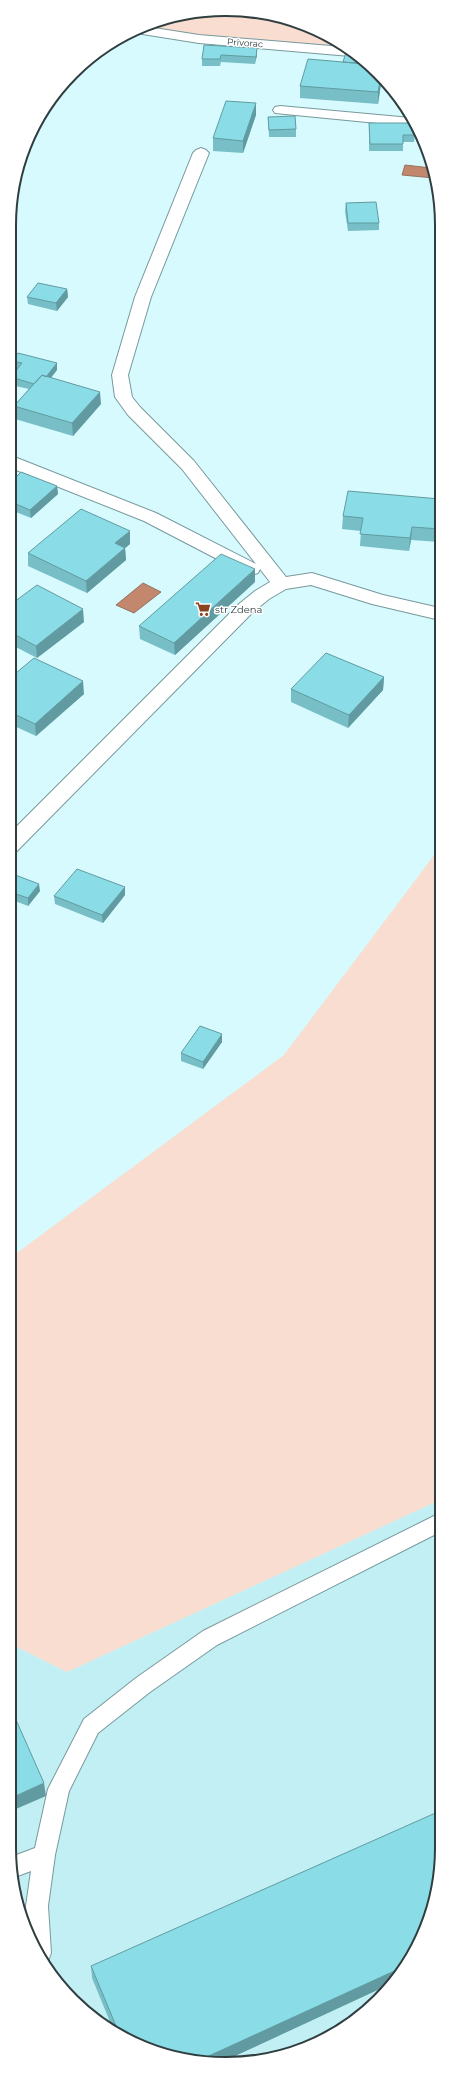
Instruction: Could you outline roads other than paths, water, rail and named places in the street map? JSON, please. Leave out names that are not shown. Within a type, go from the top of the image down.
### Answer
[{"type":"street","name":"Privorac","points":[[145,32],[199,39],[342,51]]},
{"type":"street","points":[[280,110],[408,122]]},
{"type":"street","points":[[201,153],[143,297],[120,375],[124,397],[134,412],[188,465],[281,584]]},
{"type":"street","points":[[16,464],[150,517],[281,584]]},
{"type":"street","points":[[16,840],[246,608],[262,595],[281,584],[312,579],[379,600],[435,613]]},
{"type":"lane","points":[[39,1943],[37,1906],[44,1855],[58,1789],[91,1726],[143,1684],[210,1638],[435,1525]]},
{"type":"lane","points":[[17,1866],[44,1855]]},
{"type":"place","name":"str Zdena","points":[[203,609]]}]
